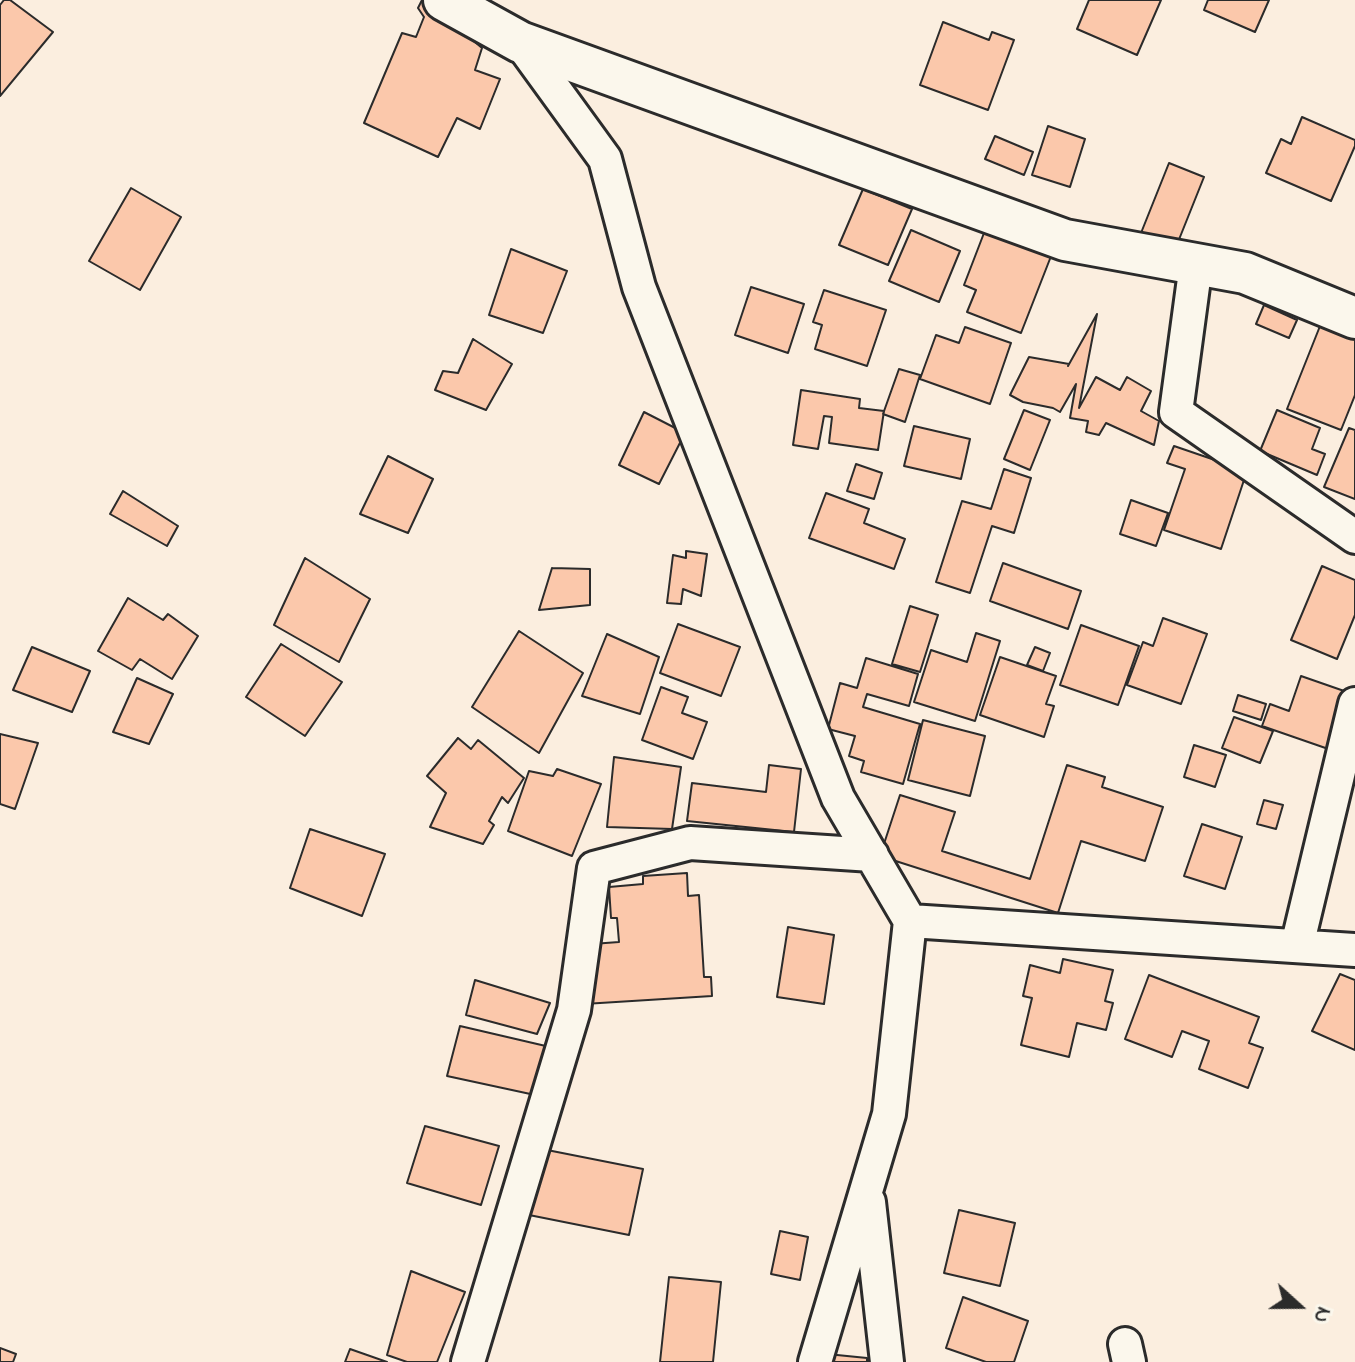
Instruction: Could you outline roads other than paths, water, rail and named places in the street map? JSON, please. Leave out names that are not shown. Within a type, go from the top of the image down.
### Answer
[{"type":"street","points":[[444,0],[520,42],[1065,240],[1245,273],[1355,318]]},
{"type":"street","points":[[520,42],[605,159],[639,287],[838,798],[910,921],[889,1114],[815,1362]]},
{"type":"street","points":[[1196,264],[1176,412],[1355,537]]},
{"type":"street","points":[[1297,946],[1355,704]]},
{"type":"street","points":[[468,1362],[574,1010],[594,868],[690,843],[872,855]]},
{"type":"street","points":[[910,921],[1355,950]]},
{"type":"street","points":[[867,1188],[887,1362]]}]
